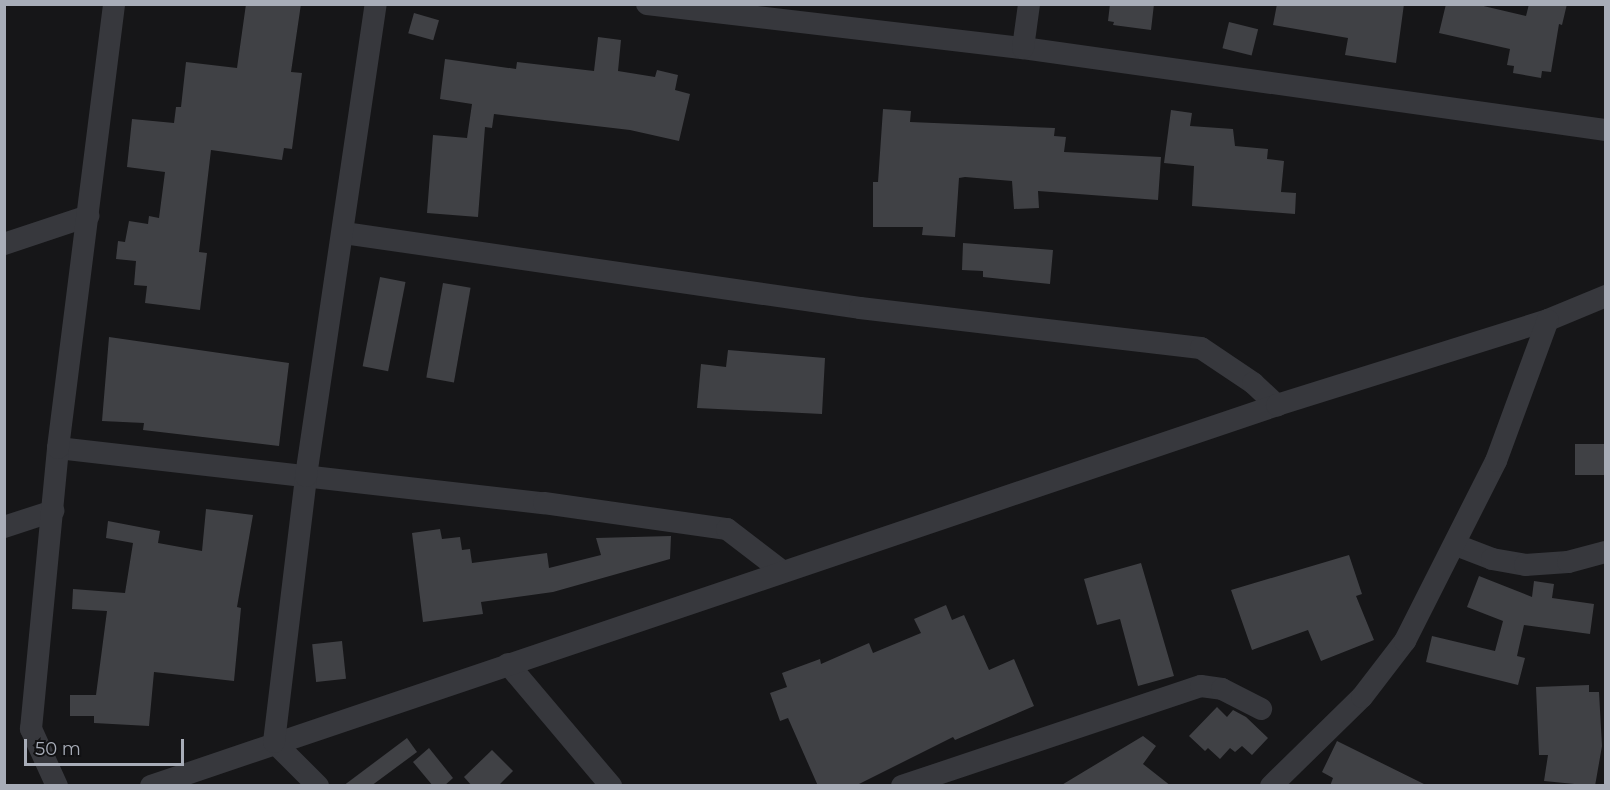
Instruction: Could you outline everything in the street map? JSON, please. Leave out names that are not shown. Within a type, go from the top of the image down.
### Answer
[{"type":"street","points":[[57,786],[31,729],[58,448],[114,4]]},
{"type":"street","points":[[274,742],[306,476],[376,4]]},
{"type":"street","points":[[647,4],[1023,48],[1605,129]]},
{"type":"street","points":[[1023,48],[1029,4]]},
{"type":"street","points":[[4,244],[88,216]]},
{"type":"street","points":[[344,232],[860,308],[1201,348],[1253,383],[1277,405]]},
{"type":"street","points":[[151,786],[274,742],[1277,405],[1548,320],[1605,296]]},
{"type":"street","points":[[1271,786],[1362,697],[1406,641],[1496,461],[1548,320]]},
{"type":"street","points":[[58,448],[306,476],[727,529],[782,571]]},
{"type":"street","points":[[4,527],[53,511]]},
{"type":"street","points":[[1456,544],[1492,559],[1525,565],[1568,562],[1605,552]]},
{"type":"street","points":[[508,664],[611,786]]},
{"type":"street","points":[[902,786],[1201,686],[1222,690],[1261,709]]},
{"type":"street","points":[[274,742],[318,786]]},
{"type":"building","points":[[246,4],[301,4],[291,72],[302,73],[292,149],[284,148],[282,160],[211,150],[199,252],[207,253],[200,310],[145,303],[147,286],[134,285],[136,261],[116,259],[118,241],[125,242],[129,221],[148,224],[149,216],[159,218],[165,172],[127,167],[132,119],[174,123],[176,107],[181,107],[186,62],[237,68]]},
{"type":"building","points":[[1110,4],[1154,4],[1151,30],[1113,25],[1114,22],[1108,21]]},
{"type":"building","points":[[1277,4],[1404,4],[1396,63],[1345,55],[1348,38],[1273,25]]},
{"type":"building","points":[[1446,4],[1475,4],[1526,16],[1529,4],[1567,4],[1562,25],[1559,24],[1551,72],[1542,71],[1541,78],[1513,73],[1514,66],[1507,65],[1510,49],[1439,33]]},
{"type":"building","points":[[414,13],[439,20],[433,40],[408,33]]},
{"type":"building","points":[[1229,22],[1258,29],[1252,55],[1222,48]]},
{"type":"building","points":[[598,37],[621,40],[618,71],[655,77],[657,70],[678,75],[675,90],[690,94],[679,141],[630,130],[494,114],[492,128],[485,127],[478,217],[427,213],[433,135],[467,138],[472,104],[440,99],[445,59],[516,69],[517,62],[594,71]]},
{"type":"building","points":[[883,109],[911,111],[910,122],[1055,128],[1054,136],[1066,137],[1064,152],[1161,157],[1158,200],[1038,191],[1039,208],[1014,209],[1012,181],[965,177],[959,178],[955,237],[922,235],[923,227],[873,227],[873,182],[878,182]]},
{"type":"building","points":[[1171,110],[1192,113],[1190,126],[1233,129],[1235,146],[1268,149],[1267,159],[1284,161],[1281,192],[1296,193],[1295,214],[1192,206],[1194,166],[1164,163]]},
{"type":"building","points":[[963,243],[1053,250],[1050,284],[983,277],[983,271],[962,270]]},
{"type":"building","points":[[380,277],[406,282],[388,371],[363,366]]},
{"type":"building","points":[[443,283],[471,288],[454,382],[426,378]]},
{"type":"building","points":[[109,337],[289,363],[279,446],[143,430],[144,423],[102,421]]},
{"type":"building","points":[[728,350],[825,358],[822,414],[697,408],[701,364],[726,367]]},
{"type":"building","points":[[1575,444],[1605,444],[1605,475],[1575,475]]},
{"type":"building","points":[[206,509],[253,515],[237,607],[241,608],[234,681],[154,672],[149,726],[94,723],[94,716],[70,716],[70,695],[96,695],[107,611],[72,609],[73,589],[125,593],[133,543],[106,538],[108,521],[160,531],[158,543],[202,551]]},
{"type":"building","points":[[440,529],[442,539],[460,537],[462,550],[470,549],[472,563],[547,553],[549,568],[601,555],[596,538],[671,536],[670,559],[553,592],[481,602],[483,614],[423,622],[412,533]]},
{"type":"building","points":[[1349,555],[1362,594],[1356,596],[1374,640],[1321,661],[1308,630],[1252,650],[1231,590]]},
{"type":"building","points":[[1141,563],[1174,676],[1138,686],[1120,619],[1097,625],[1084,579]]},
{"type":"building","points":[[1479,576],[1532,597],[1534,581],[1554,584],[1552,598],[1594,604],[1590,634],[1524,625],[1517,656],[1525,658],[1518,685],[1426,662],[1432,636],[1495,651],[1503,621],[1467,607]]},
{"type":"building","points":[[946,605],[952,620],[964,615],[989,670],[1014,659],[1034,706],[955,740],[953,737],[855,786],[818,786],[788,718],[780,721],[770,693],[787,687],[782,673],[820,659],[821,664],[869,643],[873,653],[921,633],[914,619]]},
{"type":"building","points":[[342,641],[346,679],[316,682],[312,644]]},
{"type":"building","points":[[1589,685],[1589,692],[1599,692],[1602,746],[1595,786],[1544,781],[1548,755],[1539,755],[1536,687]]},
{"type":"building","points":[[1217,707],[1227,717],[1233,710],[1246,717],[1268,738],[1252,755],[1242,746],[1235,752],[1230,748],[1220,759],[1208,748],[1205,751],[1189,736]]},
{"type":"building","points":[[1143,736],[1156,746],[1143,764],[1171,786],[1060,786]]},
{"type":"building","points":[[407,738],[417,752],[371,786],[343,786]]},
{"type":"building","points":[[1337,741],[1428,786],[1330,786],[1333,778],[1322,772]]},
{"type":"building","points":[[429,748],[453,778],[444,786],[433,786],[413,762]]},
{"type":"building","points":[[492,750],[513,771],[498,786],[472,786],[464,777]]}]
